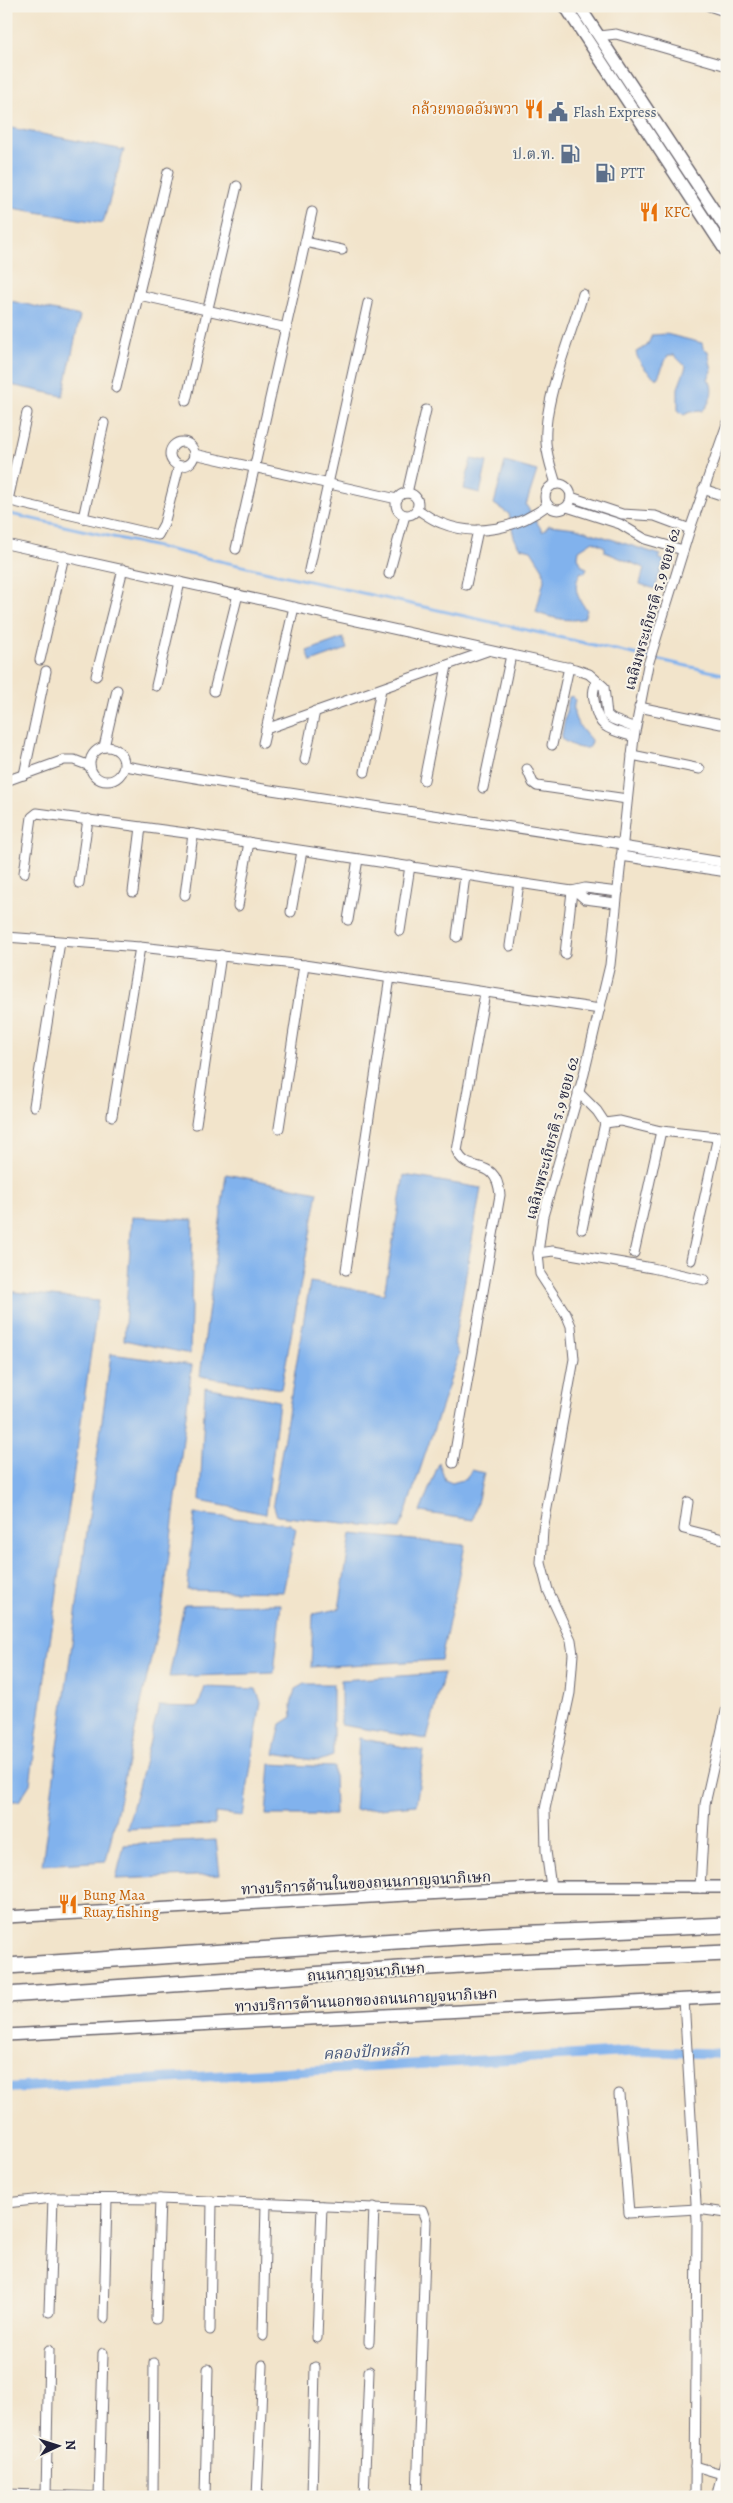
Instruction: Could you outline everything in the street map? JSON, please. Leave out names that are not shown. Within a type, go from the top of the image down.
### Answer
[{"type":"highway","name":"ถนนกาญจนาภิเษก","points":[[6,1966],[490,1935],[727,1925]]},
{"type":"highway","name":"ถนนกาญจนาภิเษก","points":[[6,1995],[491,1963],[727,1953]]},
{"type":"main road","points":[[565,6],[727,253]]},
{"type":"main road","points":[[582,8],[727,230]]},
{"type":"main road","name":"ทางบริการด้านในของถนนกาญจนาภิเษก","points":[[6,1916],[551,1887],[727,1888]]},
{"type":"main road","name":"ทางบริการด้านนอกของถนนกาญจนาภิเษก","points":[[6,2035],[727,1997]]},
{"type":"street","points":[[709,6],[727,12]]},
{"type":"street","points":[[599,36],[616,34],[727,66]]},
{"type":"street","points":[[116,388],[168,172]]},
{"type":"street","points":[[186,401],[237,186]]},
{"type":"street","points":[[236,549],[312,212]]},
{"type":"street","points":[[305,242],[342,250]]},
{"type":"street","points":[[556,484],[548,458],[546,423],[583,294]]},
{"type":"street","points":[[139,295],[287,328]]},
{"type":"street","points":[[309,570],[368,303]]},
{"type":"street","points":[[194,454],[328,482],[397,499],[407,493],[426,410]]},
{"type":"street","points":[[27,413],[7,500],[158,535],[164,524],[179,466]]},
{"type":"street","points":[[83,518],[104,423]]},
{"type":"street","name":"เฉลิมพระเกียรติ ร.9 ซอย 62","points":[[551,1887],[546,1851],[545,1809],[570,1693],[573,1654],[571,1640],[548,1590],[541,1563],[543,1530],[573,1351],[571,1326],[566,1314],[540,1274],[538,1253],[543,1216],[578,1092],[610,965],[632,755],[639,707],[648,665],[683,550],[727,424]]},
{"type":"street","points":[[182,441],[191,445],[194,454],[188,465],[179,466],[170,457],[174,444],[182,441]]},
{"type":"street","points":[[683,550],[645,539],[620,524],[567,507],[556,510],[548,505],[546,492],[556,484],[565,485],[571,497],[622,514],[655,516],[690,529]]},
{"type":"street","points":[[703,489],[727,497]]},
{"type":"street","points":[[397,499],[397,510],[405,515],[414,514],[417,509],[417,499],[407,493]]},
{"type":"street","points":[[567,507],[571,497]]},
{"type":"street","points":[[417,509],[439,523],[478,530],[512,526],[533,516],[548,505]]},
{"type":"street","points":[[620,524],[622,514]]},
{"type":"street","points":[[389,574],[405,515]]},
{"type":"street","points":[[466,585],[478,530]]},
{"type":"street","points":[[6,544],[488,651],[569,667],[589,674],[596,682],[592,690],[599,722],[604,727],[635,732]]},
{"type":"street","points":[[40,660],[64,556]]},
{"type":"street","points":[[96,676],[123,569]]},
{"type":"street","points":[[156,686],[180,582]]},
{"type":"street","points":[[214,691],[238,594]]},
{"type":"street","points":[[262,743],[294,607]]},
{"type":"street","points":[[266,728],[488,651]]},
{"type":"street","points":[[483,788],[511,655]]},
{"type":"street","points":[[424,780],[447,666]]},
{"type":"street","points":[[552,744],[569,667]]},
{"type":"street","points":[[24,775],[46,671]]},
{"type":"street","points":[[365,772],[381,689]]},
{"type":"street","points":[[104,747],[114,748],[122,755],[125,766],[116,779],[105,781],[95,776],[90,766],[92,756],[104,747],[117,690]]},
{"type":"street","points":[[639,707],[721,724],[727,723]]},
{"type":"street","points":[[305,760],[315,711]]},
{"type":"street","points":[[632,755],[700,769]]},
{"type":"street","points":[[6,781],[64,760],[74,760],[90,766]]},
{"type":"street","points":[[125,766],[727,863]]},
{"type":"street","points":[[527,769],[530,779],[537,786],[627,799]]},
{"type":"street","points":[[24,872],[34,814],[44,814],[249,842],[465,876],[575,891],[585,888],[618,892]]},
{"type":"street","points":[[79,883],[88,819]]},
{"type":"street","points":[[133,892],[141,827]]},
{"type":"street","points":[[185,895],[193,834]]},
{"type":"street","points":[[238,906],[249,842]]},
{"type":"street","points":[[291,912],[302,851]]},
{"type":"street","points":[[620,856],[727,872]]},
{"type":"street","points":[[348,920],[358,859]]},
{"type":"street","points":[[400,931],[410,866]]},
{"type":"street","points":[[457,937],[465,876]]},
{"type":"street","points":[[510,946],[518,883]]},
{"type":"street","points":[[575,891],[585,899],[616,903]]},
{"type":"street","points":[[565,954],[575,891]]},
{"type":"street","points":[[6,937],[140,947],[304,965],[600,1009]]},
{"type":"street","points":[[34,1106],[60,942]]},
{"type":"street","points":[[112,1116],[140,947]]},
{"type":"street","points":[[196,1124],[221,955]]},
{"type":"street","points":[[279,1128],[304,965]]},
{"type":"street","points":[[346,1270],[390,977]]},
{"type":"street","points":[[453,1463],[500,1194],[499,1183],[493,1173],[460,1159],[457,1151],[485,993]]},
{"type":"street","points":[[578,1092],[597,1111],[605,1123],[582,1229]]},
{"type":"street","points":[[605,1123],[620,1121],[661,1131],[722,1137],[691,1260]]},
{"type":"street","points":[[634,1254],[661,1131]]},
{"type":"street","points":[[538,1253],[554,1251],[652,1268],[705,1280]]},
{"type":"street","points":[[688,1502],[684,1529],[727,1540]]},
{"type":"street","points":[[700,1888],[705,1804],[727,1707]]},
{"type":"street","points":[[684,1999],[696,2209],[695,2497]]},
{"type":"street","points":[[619,2094],[629,2213],[696,2209],[726,2210]]},
{"type":"street","points":[[49,2312],[53,2198]]},
{"type":"street","points":[[6,2203],[53,2198],[107,2198],[418,2208],[422,2210],[426,2221],[417,2497]]},
{"type":"street","points":[[104,2318],[107,2198]]},
{"type":"street","points":[[156,2319],[160,2200]]},
{"type":"street","points":[[210,2330],[212,2202]]},
{"type":"street","points":[[263,2336],[266,2204]]},
{"type":"street","points":[[317,2338],[322,2206]]},
{"type":"street","points":[[369,2342],[374,2207]]},
{"type":"street","points":[[46,2495],[50,2350]]},
{"type":"street","points":[[99,2496],[103,2353]]},
{"type":"street","points":[[153,2497],[154,2363]]},
{"type":"street","points":[[257,2497],[263,2365]]},
{"type":"street","points":[[312,2497],[315,2366]]},
{"type":"street","points":[[205,2497],[208,2369]]},
{"type":"street","points":[[364,2497],[369,2372]]},
{"type":"street","points":[[716,2497],[727,2455]]},
{"type":"street","points":[[695,2466],[722,2474]]},
{"type":"street","points":[[6,2494],[105,2497]]},
{"type":"water","points":[[6,127],[124,150],[103,223],[6,207]]},
{"type":"water","points":[[6,300],[80,316],[63,396],[6,384]]},
{"type":"water","points":[[666,334],[702,343],[703,348],[708,351],[712,371],[708,379],[712,391],[710,401],[702,411],[690,412],[684,415],[678,410],[678,388],[686,367],[674,355],[668,355],[657,379],[647,371],[639,360],[636,352],[647,346],[652,335]]},
{"type":"water","points":[[471,459],[487,462],[480,493],[464,489]]},
{"type":"water","points":[[505,462],[537,471],[526,505],[543,532],[549,525],[576,528],[661,555],[659,558],[664,561],[655,589],[640,584],[644,568],[605,552],[605,547],[593,541],[579,550],[578,557],[582,566],[587,568],[585,573],[581,572],[578,577],[576,587],[578,596],[587,610],[584,618],[574,620],[560,619],[536,612],[544,580],[543,569],[531,550],[519,547],[514,537],[509,514],[494,504]]},
{"type":"water","points":[[343,638],[347,649],[311,662],[307,651]]},
{"type":"water","points":[[572,696],[575,700],[575,717],[591,740],[590,747],[578,748],[561,739],[569,697]]},
{"type":"water","points":[[226,1174],[318,1192],[281,1389],[200,1376]]},
{"type":"water","points":[[404,1175],[481,1188],[454,1344],[459,1354],[400,1529],[277,1516],[273,1503],[310,1282],[384,1294]]},
{"type":"water","points":[[132,1217],[193,1220],[190,1354],[124,1340]]},
{"type":"water","points":[[6,1291],[98,1301],[30,1784],[19,1801],[6,1801]]},
{"type":"water","points":[[111,1354],[192,1365],[163,1605],[106,1861],[42,1865]]},
{"type":"water","points":[[205,1387],[279,1401],[266,1514],[200,1501]]},
{"type":"water","points":[[439,1463],[445,1480],[452,1483],[466,1479],[472,1470],[484,1473],[473,1520],[420,1512]]},
{"type":"water","points":[[195,1514],[290,1524],[296,1529],[283,1592],[187,1590]]},
{"type":"water","points":[[351,1534],[465,1545],[441,1660],[311,1667],[313,1614],[339,1609]]},
{"type":"water","points":[[281,1604],[274,1673],[169,1677],[184,1605]]},
{"type":"water","points":[[444,1673],[427,1739],[341,1725],[341,1680]]},
{"type":"water","points":[[304,1684],[333,1684],[333,1756],[319,1761],[274,1754],[281,1724],[292,1717],[291,1705],[295,1689]]},
{"type":"water","points":[[205,1687],[256,1689],[261,1702],[243,1816],[215,1813],[215,1825],[127,1829],[159,1706],[198,1707]]},
{"type":"water","points":[[359,1738],[424,1751],[416,1805],[355,1810]]},
{"type":"water","points":[[270,1764],[334,1767],[335,1815],[266,1815]]},
{"type":"water","points":[[216,1840],[220,1875],[116,1879],[124,1845]]},
{"type":"waterway","points":[[6,513],[727,675]]},
{"type":"waterway","name":"คลองปักหลัก","points":[[6,2088],[643,2051],[727,2054]]},
{"type":"place","name":"กล้วยทอดอัมพวา","points":[[534,109]]},
{"type":"place","name":"Flash Express","points":[[558,112]]},
{"type":"place","name":"ป.ต.ท.","points":[[570,154]]},
{"type":"place","name":"PTT","points":[[605,173]]},
{"type":"place","name":"KFC","points":[[649,212]]},
{"type":"place","name":"Bung Maa Ruay fishing","points":[[68,1904]]}]
